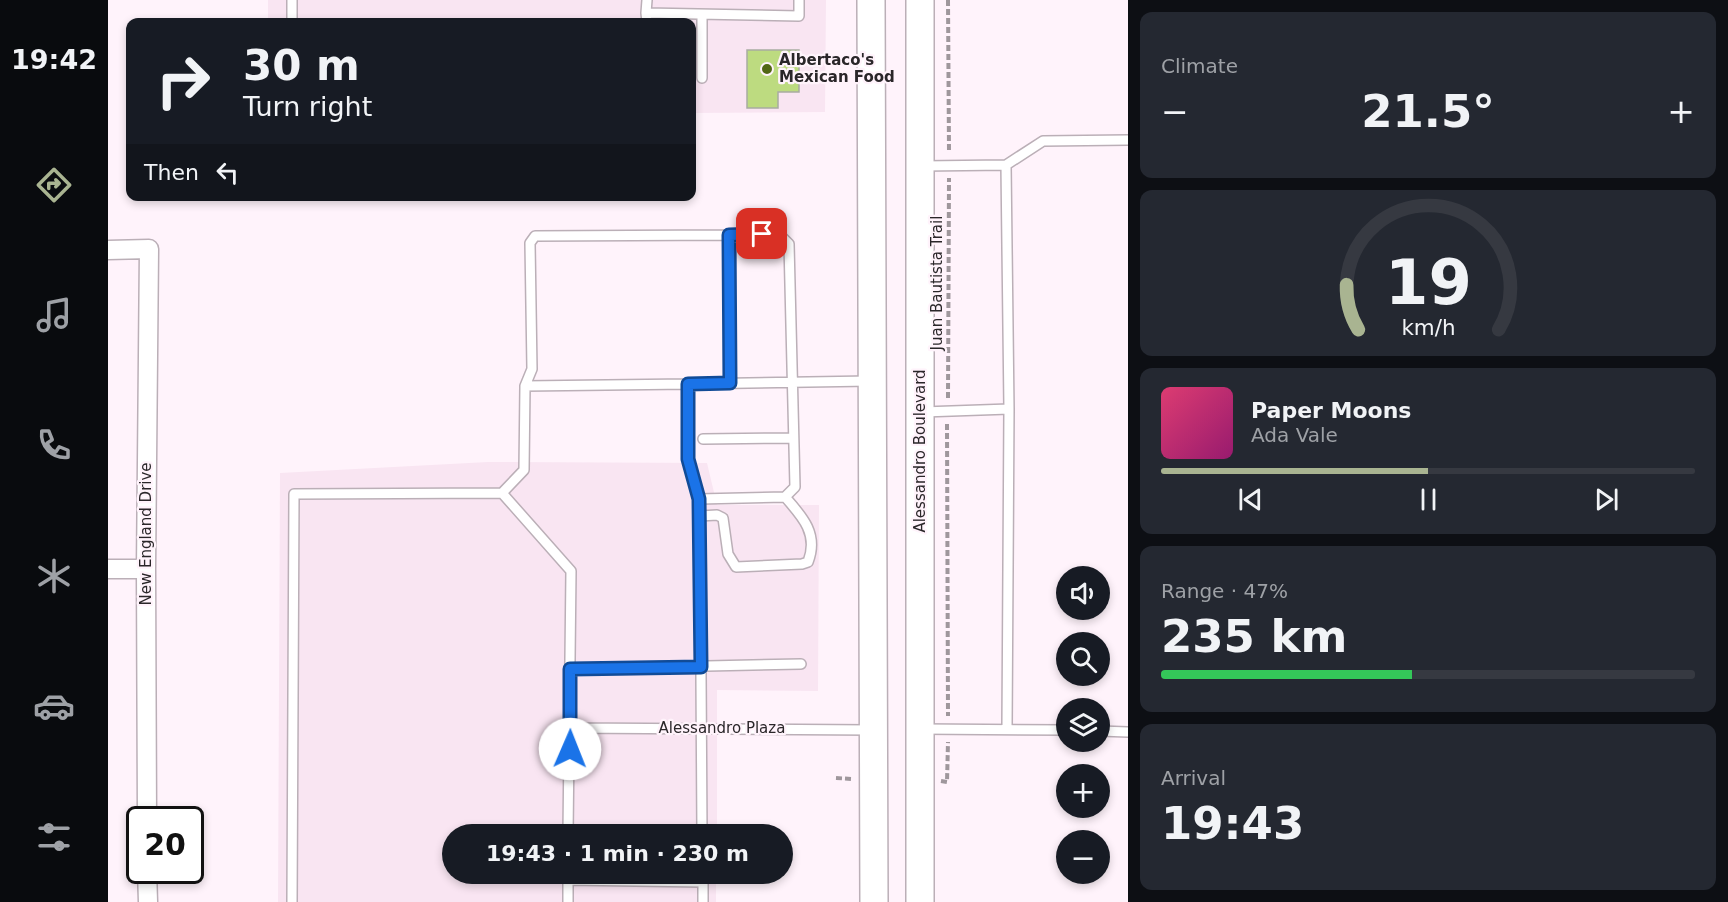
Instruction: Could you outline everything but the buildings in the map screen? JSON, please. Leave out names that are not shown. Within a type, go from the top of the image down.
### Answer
[{"type":"main road","points":[[871,0],[874,902]]},
{"type":"main road","name":"Alessandro Boulevard","points":[[920,0],[920,902]]},
{"type":"main road","points":[[873,730],[919,729]]},
{"type":"street","name":"New England Drive","points":[[108,250],[148,249],[147,806]]},
{"type":"street","points":[[108,569],[146,569]]},
{"type":"street","points":[[147,884],[148,902]]},
{"type":"lane","points":[[292,0],[292,18]]},
{"type":"lane","points":[[647,0],[646,18],[702,15],[799,16],[799,0]]},
{"type":"lane","points":[[702,15],[702,78]]},
{"type":"lane","points":[[920,166],[1006,165],[1043,141],[1128,140]]},
{"type":"lane","points":[[1006,165],[1009,410],[1007,729]]},
{"type":"lane","points":[[292,902],[294,494],[502,493],[524,470],[525,386],[532,369],[530,243],[535,236],[779,234],[789,244],[795,487],[785,497],[699,499]]},
{"type":"lane","points":[[729,235],[730,383]]},
{"type":"lane","points":[[525,386],[873,381]]},
{"type":"lane","points":[[688,384],[688,459],[699,499],[700,516],[702,824]]},
{"type":"lane","points":[[920,412],[1009,410]]},
{"type":"lane","points":[[703,439],[793,438]]},
{"type":"lane","points":[[502,493],[571,571],[568,824]]},
{"type":"lane","points":[[700,516],[717,515],[723,518],[728,554],[736,567],[802,564],[808,562],[810,557],[810,534],[806,520],[785,497]]},
{"type":"lane","points":[[570,669],[801,664]]},
{"type":"lane","name":"Alessandro Plaza","points":[[570,728],[873,730]]},
{"type":"lane","points":[[919,729],[1056,730]]},
{"type":"lane","points":[[1110,731],[1128,732]]},
{"type":"lane","points":[[568,884],[568,902]]},
{"type":"lane","points":[[703,884],[703,902]]},
{"type":"path","name":"Juan Bautista Trail","points":[[947,782],[947,411],[950,166],[948,0]]},
{"type":"shaded area","points":[[268,0],[826,0],[825,112],[696,113],[696,18],[268,18]]},
{"type":"shaded area","points":[[488,462],[707,463],[717,505],[819,505],[818,691],[717,690],[717,824],[442,824],[442,884],[716,884],[716,902],[278,902],[280,473]]},
{"type":"place","name":"Albertaco's Mexican Food","points":[[767,69]]},
{"type":"route","points":[[570,749],[570,669],[701,667],[700,516],[699,499],[688,459],[688,384],[730,383],[729,235],[762,234]]}]
